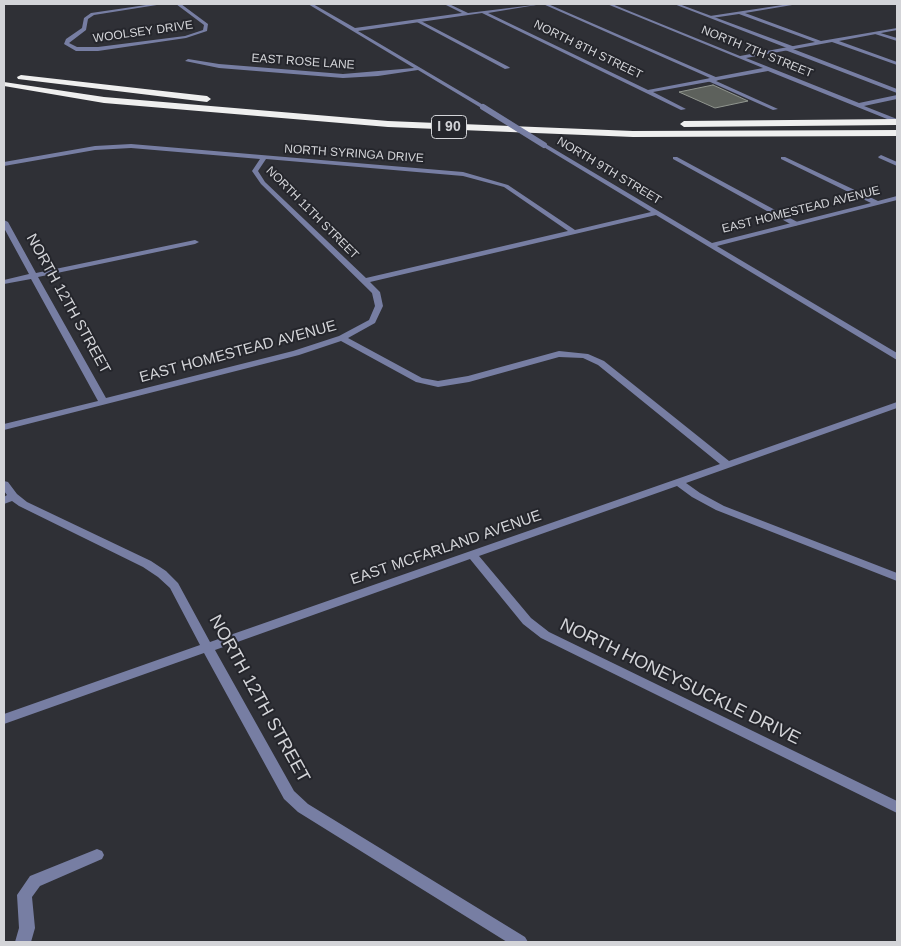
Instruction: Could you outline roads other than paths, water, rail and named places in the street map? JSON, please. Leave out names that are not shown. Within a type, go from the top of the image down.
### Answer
[{"type":"highway","name":"I 90","points":[[4,75],[275,107],[392,114],[631,124],[897,121]]},
{"type":"highway","name":"I 90","points":[[4,84],[104,100],[388,124],[633,134],[785,135],[897,133]]},
{"type":"street","name":"WOOLSEY DRIVE","points":[[161,4],[92,14],[87,17],[84,29],[68,40],[66,44],[76,49],[98,49],[186,37],[200,34],[207,29],[206,25],[178,4]]},
{"type":"street","name":"NORTH 9TH STREET","points":[[310,4],[897,357]]},
{"type":"street","points":[[446,4],[467,14]]},
{"type":"street","points":[[354,30],[540,4]]},
{"type":"street","points":[[545,4],[775,109]]},
{"type":"street","name":"NORTH 7TH STREET","points":[[609,4],[897,121]]},
{"type":"street","points":[[676,4],[897,91]]},
{"type":"street","points":[[712,17],[796,4]]},
{"type":"street","name":"NORTH 8TH STREET","points":[[483,12],[683,109]]},
{"type":"street","points":[[740,13],[822,43]]},
{"type":"street","points":[[419,21],[507,68]]},
{"type":"street","points":[[740,57],[897,29]]},
{"type":"street","points":[[877,33],[897,40]]},
{"type":"street","points":[[833,41],[897,64]]},
{"type":"street","name":"EAST ROSE LANE","points":[[188,61],[343,76],[417,69]]},
{"type":"street","points":[[647,92],[769,69]]},
{"type":"street","points":[[858,105],[897,97]]},
{"type":"street","name":"NORTH SYRINGA DRIVE","points":[[4,164],[117,146],[445,172],[477,177],[506,186],[574,232]]},
{"type":"street","points":[[881,157],[897,164]]},
{"type":"street","points":[[675,158],[797,224]]},
{"type":"street","points":[[783,158],[877,203]]},
{"type":"street","name":"NORTH 11TH STREET","points":[[263,159],[255,171],[263,183],[365,280]]},
{"type":"street","name":"EAST HOMESTEAD AVENUE","points":[[711,245],[897,198]]},
{"type":"street","points":[[365,280],[656,212]]},
{"type":"street","name":"NORTH 12TH STREET","points":[[4,222],[103,402]]},
{"type":"street","points":[[4,282],[195,242]]},
{"type":"street","name":"EAST HOMESTEAD AVENUE","points":[[4,427],[296,353],[342,338],[372,321],[379,306],[376,292],[365,280]]},
{"type":"street","points":[[342,338],[419,380],[438,384],[469,379],[559,354],[585,356],[601,363],[727,464]]},
{"type":"street","name":"EAST MCFARLAND AVENUE","points":[[4,719],[897,404]]},
{"type":"street","points":[[678,482],[696,495],[720,508],[897,577]]},
{"type":"street","name":"NORTH 12TH STREET","points":[[4,484],[8,499],[147,564],[162,574],[174,586],[209,647],[280,782],[289,795],[326,824],[520,942]]},
{"type":"street","name":"NORTH HONEYSUCKLE DRIVE","points":[[472,555],[527,621],[545,635],[897,807]]},
{"type":"street","points":[[23,942],[27,928],[24,895],[35,881],[97,855]]}]
